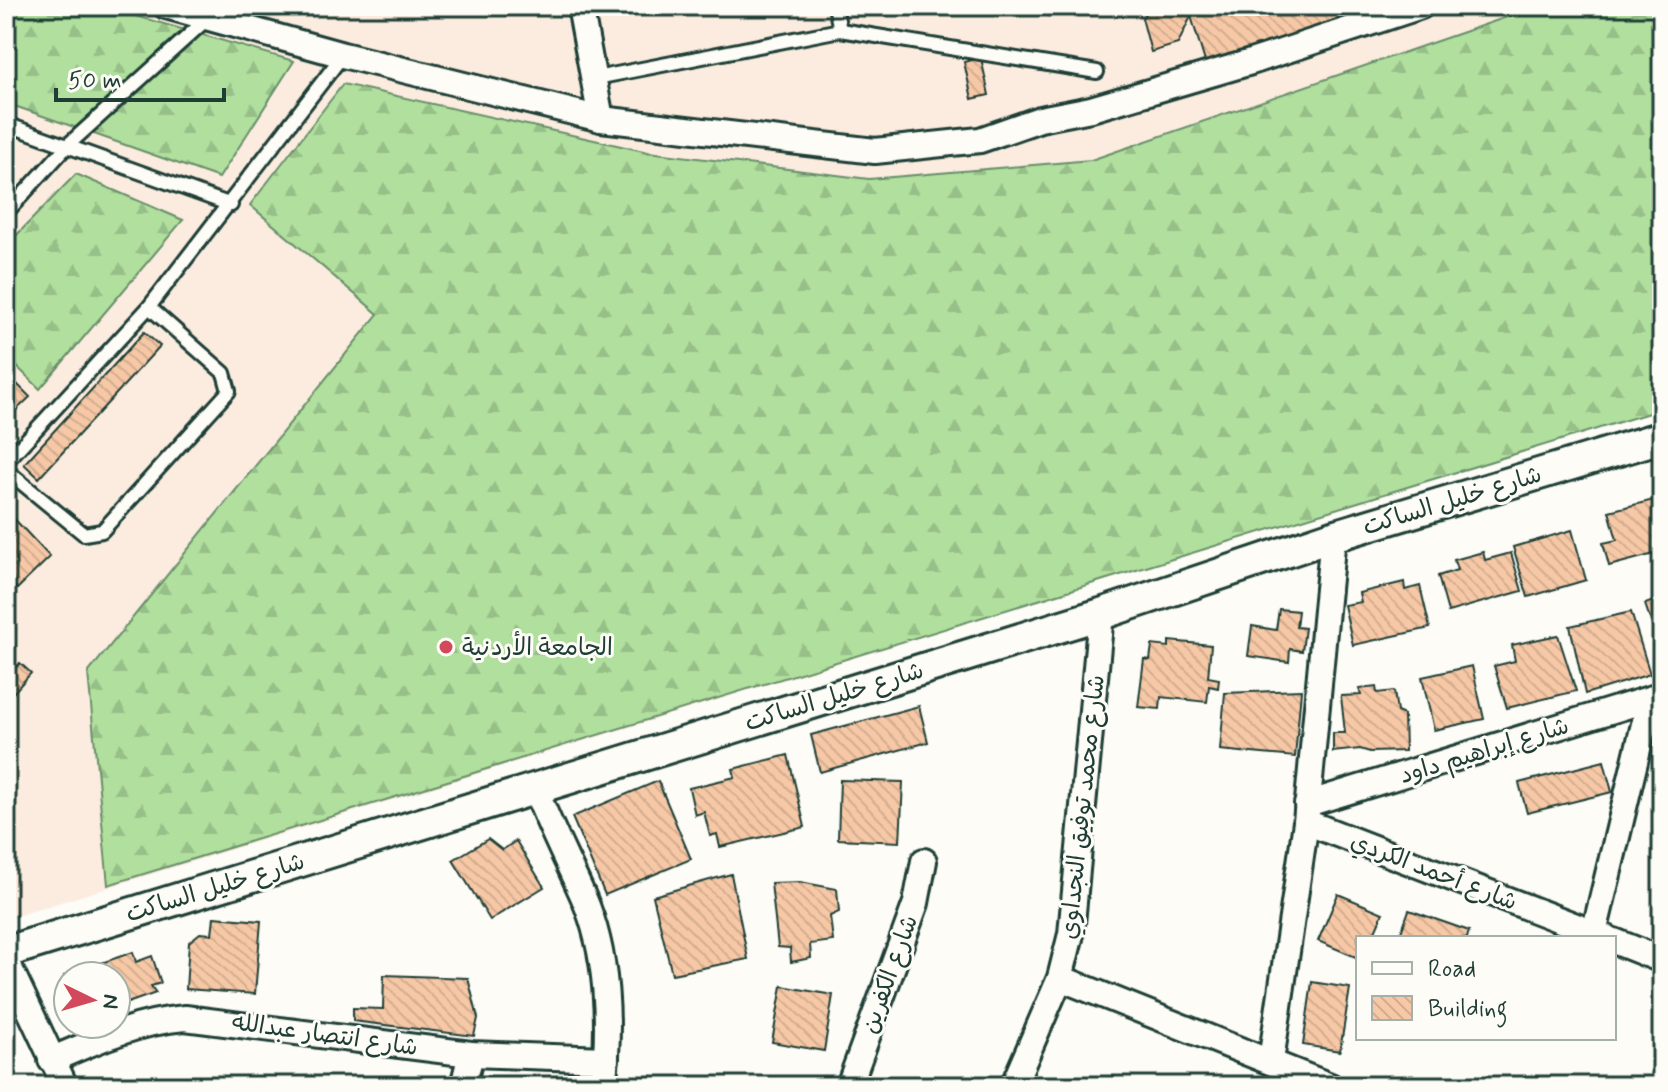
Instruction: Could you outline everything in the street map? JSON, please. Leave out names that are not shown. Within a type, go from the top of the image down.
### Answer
[{"type":"street","points":[[166,6],[343,55],[601,119],[875,151],[980,140],[1040,119],[1091,109],[1251,62],[1421,6]]},
{"type":"street","points":[[580,6],[596,78],[601,119]]},
{"type":"street","name":"شارع خليل الساكت","points":[[6,952],[1101,614],[1333,536],[1662,437]]},
{"type":"street","points":[[1271,1061],[1306,813],[1333,536]]},
{"type":"street","name":"شارع محمد توفيق النجداوي","points":[[1013,1086],[1060,978],[1077,892],[1101,614]]},
{"type":"street","points":[[1605,936],[1656,697]]},
{"type":"street","name":"شارع إبراهيم داود","points":[[1306,813],[1656,697]]},
{"type":"street","points":[[535,788],[594,927],[601,961],[606,1059],[603,1086]]},
{"type":"street","name":"شارع أحمد الكردي","points":[[1306,813],[1603,936]]},
{"type":"street","name":"شارع الكفرين","points":[[849,1086],[916,903],[924,861]]},
{"type":"street","name":"شارع أحمد الكردي","points":[[1616,941],[1662,960]]},
{"type":"street","points":[[6,960],[65,1086]]},
{"type":"street","points":[[1060,978],[1330,1086]]},
{"type":"street","name":"شارع انتصار عبدالله","points":[[51,1060],[147,1023],[185,1018],[471,1054],[606,1059]]},
{"type":"street","points":[[463,1086],[471,1054]]},
{"type":"lane","points":[[835,6],[840,30]]},
{"type":"lane","points":[[6,213],[69,144],[209,18]]},
{"type":"lane","points":[[596,78],[840,30],[1097,72]]},
{"type":"lane","points":[[6,462],[149,307],[231,205],[343,55]]},
{"type":"lane","points":[[6,124],[69,144],[231,205]]},
{"type":"lane","points":[[6,470],[84,534],[102,531],[229,391],[224,373],[149,307]]},
{"type":"shaded area","name":"الجامعة الأردنية","points":[[6,6],[1662,6],[1662,409],[6,919]]},
{"type":"green space","points":[[6,6],[101,6],[294,61],[219,178],[6,103]]},
{"type":"green space","name":"الجامعة الأردنية","points":[[1539,6],[1662,6],[1662,409],[108,885],[88,673],[378,314],[250,205],[343,84],[648,152],[869,179],[1091,160]]},
{"type":"green space","points":[[76,174],[183,220],[40,389],[6,356],[6,246]]},
{"type":"building","points":[[1045,6],[1089,6],[1048,16]]},
{"type":"building","points":[[1150,6],[1374,6],[1376,12],[1206,65],[1191,16],[1178,44],[1151,52],[1142,18]]},
{"type":"building","points":[[981,58],[989,95],[972,99],[964,62]]},
{"type":"building","points":[[144,332],[160,346],[39,478],[24,464]]},
{"type":"building","points":[[6,373],[30,397],[6,420]]},
{"type":"building","points":[[1662,498],[1662,552],[1609,566],[1603,543],[1617,540],[1609,511]]},
{"type":"building","points":[[6,510],[50,557],[17,589],[6,577]]},
{"type":"building","points":[[1572,530],[1586,580],[1528,597],[1513,547]]},
{"type":"building","points":[[1483,552],[1485,560],[1511,553],[1522,591],[1448,612],[1438,576],[1457,570],[1454,560]]},
{"type":"building","points":[[1404,582],[1405,590],[1420,586],[1430,628],[1353,645],[1344,605],[1361,602],[1359,593]]},
{"type":"building","points":[[1662,598],[1662,655],[1645,604]]},
{"type":"building","points":[[1279,609],[1298,611],[1296,627],[1305,628],[1302,651],[1290,649],[1289,662],[1248,656],[1252,626],[1276,630]]},
{"type":"building","points":[[1631,612],[1650,674],[1585,694],[1570,626]]},
{"type":"building","points":[[1558,635],[1576,691],[1507,708],[1494,666],[1515,661],[1512,645]]},
{"type":"building","points":[[1169,641],[1211,645],[1208,677],[1219,679],[1218,688],[1209,686],[1207,702],[1161,697],[1160,709],[1138,707],[1144,659],[1150,660],[1152,645],[1169,647]]},
{"type":"building","points":[[20,663],[31,673],[6,701],[6,678]]},
{"type":"building","points":[[1472,666],[1484,719],[1434,730],[1422,677]]},
{"type":"building","points":[[1376,687],[1377,693],[1394,691],[1397,712],[1404,715],[1405,751],[1370,752],[1360,749],[1333,752],[1333,733],[1345,733],[1341,696],[1361,695],[1359,689]]},
{"type":"building","points":[[1301,690],[1295,757],[1220,750],[1225,693]]},
{"type":"building","points":[[919,706],[928,742],[820,772],[811,735]]},
{"type":"building","points":[[788,755],[805,827],[720,847],[717,834],[710,836],[704,812],[695,815],[689,788],[735,777],[733,769]]},
{"type":"building","points":[[1604,761],[1612,792],[1527,813],[1519,783]]},
{"type":"building","points":[[840,780],[903,782],[900,842],[838,839]]},
{"type":"building","points":[[658,781],[691,859],[605,895],[572,817]]},
{"type":"building","points":[[488,839],[502,850],[516,841],[544,887],[490,920],[453,860]]},
{"type":"building","points":[[731,874],[748,959],[672,974],[653,896]]},
{"type":"building","points":[[800,882],[837,889],[839,912],[830,916],[833,941],[810,944],[811,958],[791,962],[790,948],[778,947],[771,883]]},
{"type":"building","points":[[1338,894],[1383,913],[1373,936],[1356,936],[1356,957],[1318,941]]},
{"type":"building","points":[[1409,910],[1469,931],[1468,936],[1400,936]]},
{"type":"building","points":[[214,917],[261,921],[255,994],[186,989],[189,942],[200,933],[212,934]]},
{"type":"building","points":[[133,952],[136,962],[152,956],[161,983],[151,986],[156,993],[132,1001],[132,960],[110,960]]},
{"type":"building","points":[[384,975],[468,978],[478,1018],[474,1036],[353,1021],[353,1008],[383,1009]]},
{"type":"building","points":[[1312,982],[1350,988],[1340,1051],[1303,1045]]},
{"type":"building","points":[[782,986],[833,995],[824,1051],[772,1042]]},
{"type":"place","name":"الجامعة الأردنية","points":[[446,647]]}]
